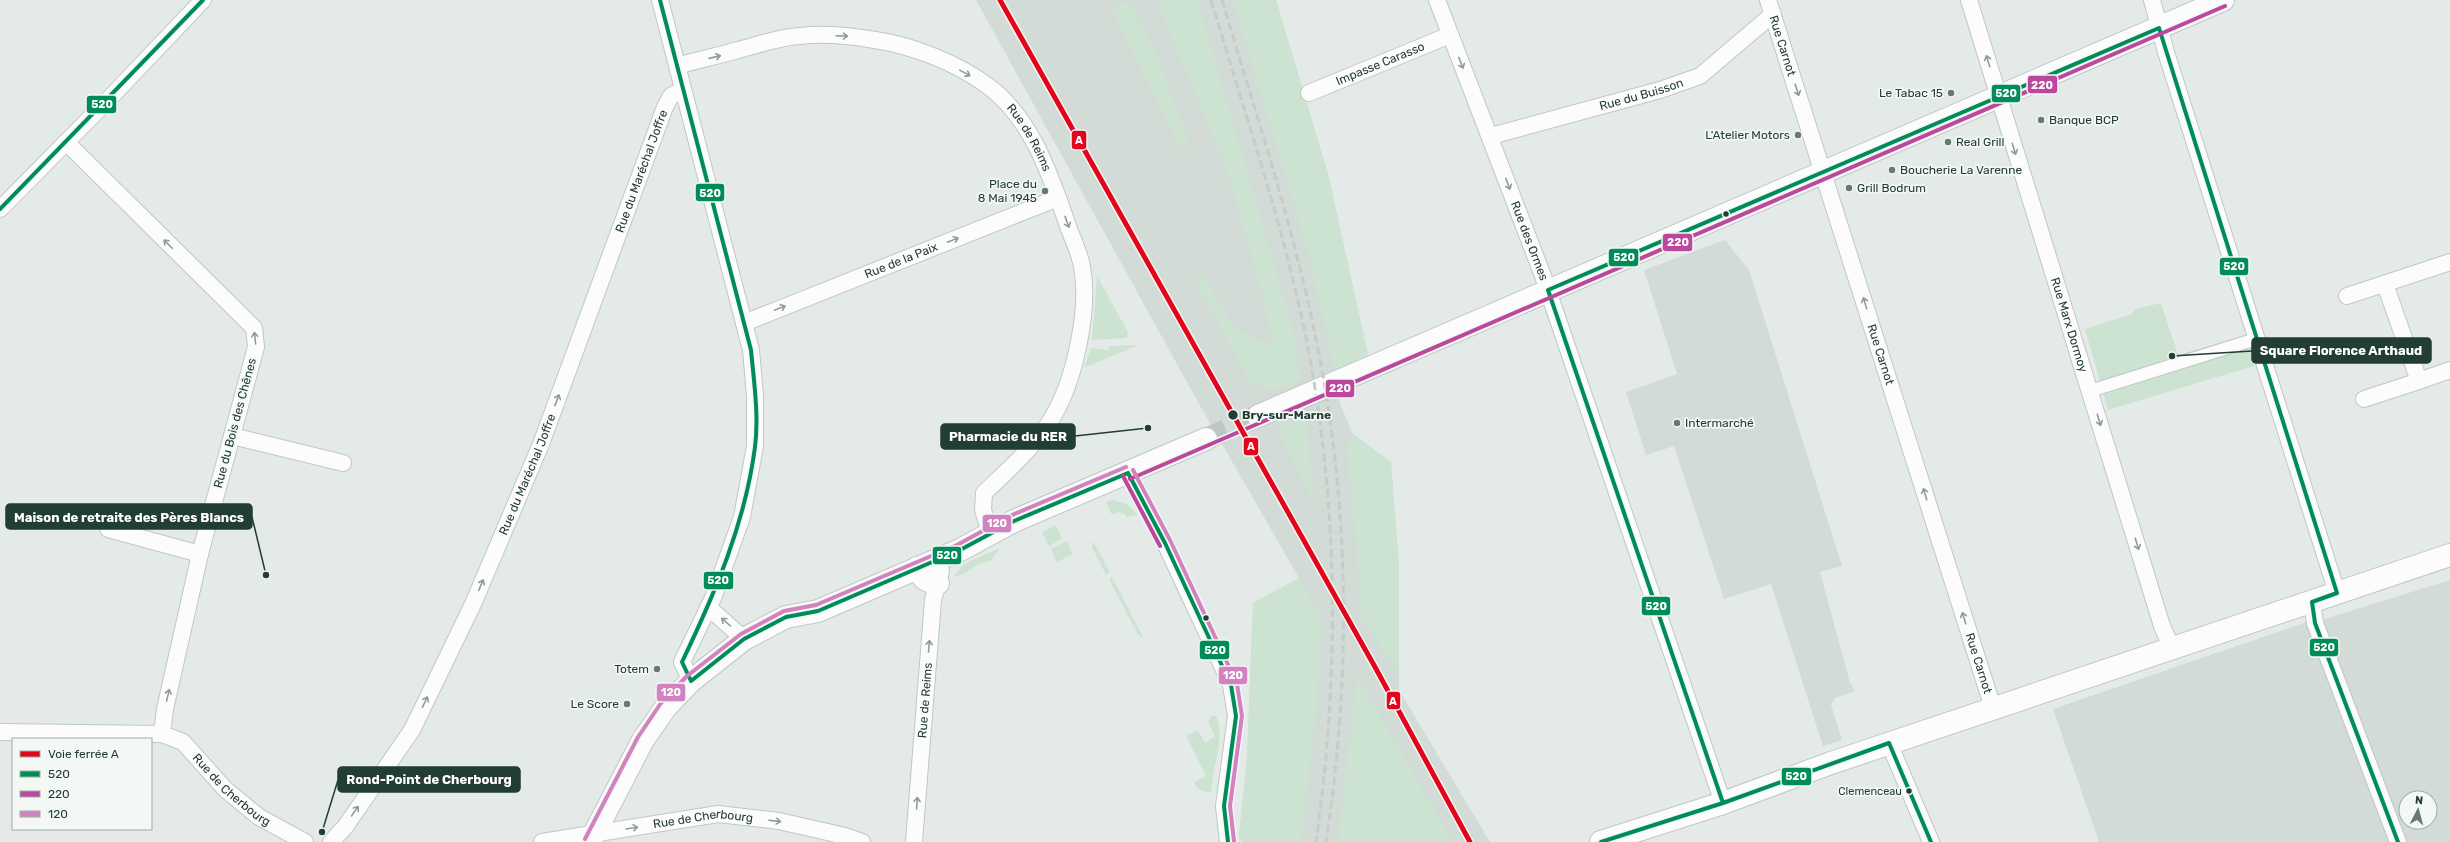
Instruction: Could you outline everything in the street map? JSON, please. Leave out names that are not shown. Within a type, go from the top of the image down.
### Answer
[{"type":"main road","points":[[1258,416],[1548,290],[1999,98],[2223,0]]},
{"type":"main road","points":[[592,838],[643,740],[666,707],[691,681],[744,639],[786,617],[818,611],[937,560],[960,550],[1014,521],[1206,439]]},
{"type":"main road","points":[[1609,841],[1723,803],[1889,743],[2450,555]]},
{"type":"main road","points":[[917,568],[923,579],[928,582],[938,583]]},
{"type":"street","points":[[0,209],[203,0]]},
{"type":"street","points":[[660,0],[751,350],[755,396],[755,446],[742,517],[708,607],[682,662],[691,681]]},
{"type":"street","name":"Rue des Ormes","points":[[1437,0],[1491,136],[1548,290],[1723,803]]},
{"type":"street","name":"Rue Marx Dormoy","points":[[1969,0],[2160,618],[2172,649]]},
{"type":"street","points":[[2152,0],[2159,28],[2256,339],[2337,593]]},
{"type":"street","name":"Rue du Buisson","points":[[1491,136],[1660,90],[1700,76],[1770,7]]},
{"type":"street","name":"Rue Carnot","points":[[1770,7],[1993,708]]},
{"type":"street","name":"Impasse Carasso","points":[[1310,93],[1450,35]]},
{"type":"street","name":"Rue de Reims","points":[[677,66],[780,39],[800,36],[852,36],[907,47],[964,72],[989,86],[1005,102],[1032,139],[1058,198],[1082,267],[1084,291],[1078,345],[1055,413],[1033,444],[984,493],[983,510],[990,533]]},
{"type":"street","name":"Rue du Maréchal Joffre","points":[[331,842],[345,827],[412,730],[473,604],[541,444],[665,107],[671,96],[683,90]]},
{"type":"street","name":"Rue du Bois des Chênes","points":[[66,142],[254,328],[256,347],[200,554],[165,709],[162,734]]},
{"type":"street","name":"Rue de la Paix","points":[[744,323],[1058,198]]},
{"type":"street","points":[[2347,296],[2450,262]]},
{"type":"street","points":[[2385,284],[2418,381]]},
{"type":"street","points":[[2090,391],[2256,339]]},
{"type":"street","points":[[2364,399],[2450,370]]},
{"type":"street","points":[[232,436],[344,463]]},
{"type":"street","points":[[1128,473],[1165,543],[1231,685],[1236,716],[1224,806],[1228,842]]},
{"type":"street","points":[[108,529],[200,554]]},
{"type":"street","name":"Rue de Reims","points":[[914,842],[933,600],[941,571],[937,560]]},
{"type":"street","points":[[2312,602],[2315,623],[2398,842]]},
{"type":"street","points":[[708,607],[744,639]]},
{"type":"street","points":[[0,732],[162,734]]},
{"type":"street","name":"Rue de Cherbourg","points":[[162,734],[184,742],[224,789],[259,817],[305,842]]},
{"type":"street","points":[[1889,743],[1931,842]]},
{"type":"street","name":"Rue de Cherbourg","points":[[542,842],[592,838],[718,814],[779,821],[845,836],[862,842]]},
{"type":"shaded area","points":[[976,0],[1276,0],[1328,174],[1368,355],[1335,371],[1340,404],[1353,434],[1391,462],[1399,567],[1399,690],[1490,842],[1242,842],[1239,836],[1247,758],[1253,603],[1299,578],[1199,404]]},
{"type":"shaded area","points":[[1725,240],[1749,270],[1842,566],[1820,572],[1850,683],[1855,691],[1835,698],[1831,705],[1842,740],[1823,746],[1771,584],[1724,599],[1674,446],[1646,455],[1626,392],[1677,374],[1644,270]]},
{"type":"shaded area","points":[[2450,580],[2450,842],[2405,842],[2401,830],[2438,830],[2438,790],[2398,790],[2398,823],[2322,620]]},
{"type":"shaded area","points":[[2307,622],[2390,842],[2099,842],[2053,709]]},
{"type":"green space","points":[[1156,0],[1197,0],[1294,334],[1300,378],[1289,388],[1264,388],[1249,380],[1195,279],[1202,275],[1233,326],[1274,348],[1264,299],[1226,166]]},
{"type":"green space","points":[[1233,0],[1276,0],[1328,174],[1368,355],[1335,371],[1308,251]]},
{"type":"green space","points":[[1128,1],[1154,49],[1189,143],[1182,150],[1112,10]]},
{"type":"green space","points":[[1097,276],[1128,332],[1127,338],[1092,340]]},
{"type":"green space","points":[[2161,303],[2178,355],[2246,335],[2254,366],[2108,410],[2085,329],[2132,314],[2135,309]]},
{"type":"green space","points":[[1109,346],[1136,346],[1084,368],[1091,348],[1108,350]]},
{"type":"green space","points":[[1306,420],[1314,504],[1277,428]]},
{"type":"green space","points":[[1353,434],[1391,462],[1399,567],[1399,672],[1360,616],[1357,549],[1347,448]]},
{"type":"green space","points":[[1113,500],[1127,504],[1137,515],[1126,517],[1125,514],[1119,512],[1112,515],[1106,502]]},
{"type":"green space","points":[[1056,525],[1062,539],[1049,546],[1042,532]]},
{"type":"green space","points":[[1067,541],[1073,554],[1057,562],[1051,549]]},
{"type":"green space","points":[[1093,541],[1110,572],[1106,575],[1092,547]]},
{"type":"green space","points":[[1000,548],[991,561],[980,564],[964,573],[954,576],[964,564]]},
{"type":"green space","points":[[1112,577],[1144,639],[1138,635],[1109,579]]},
{"type":"green space","points":[[1299,578],[1322,618],[1316,711],[1301,842],[1242,842],[1239,836],[1247,758],[1253,603]]},
{"type":"green space","points":[[1357,677],[1453,842],[1338,842]]},
{"type":"green space","points":[[1211,716],[1216,716],[1220,734],[1211,791],[1208,793],[1197,788],[1194,782],[1206,776],[1186,736],[1198,730],[1205,743],[1215,736],[1208,722]]},
{"type":"tunnel","points":[[1206,439],[1258,416]]},
{"type":"railway","points":[[1211,0],[1264,175],[1289,264],[1300,308],[1319,414],[1326,475],[1330,536],[1332,658],[1324,781],[1316,842]]},
{"type":"railway","points":[[1222,0],[1274,173],[1298,260],[1309,305],[1329,410],[1341,533],[1343,657],[1340,719],[1326,842]]},
{"type":"rail line","name":"A","points":[[1000,0],[1375,667],[1470,842]]},
{"type":"transit line","name":"520","points":[[0,209],[203,0]]},
{"type":"transit line","name":"520","points":[[660,0],[751,350],[755,387],[756,435],[750,476],[744,503],[727,558],[706,610],[682,662],[691,681],[744,639],[786,617],[818,611],[960,550],[1014,521],[1128,473]]},
{"type":"transit line","name":"220","points":[[1130,479],[2225,6]]},
{"type":"transit line","name":"520","points":[[1723,803],[1548,290],[2159,28],[2337,593],[2312,602],[2315,623],[2398,842]]},
{"type":"transit line","name":"120","points":[[585,839],[638,737],[661,703],[687,676],[741,634],[784,611],[816,605],[957,545],[1012,515],[1126,467]]},
{"type":"transit line","name":"120","points":[[1133,470],[1170,540],[1237,684],[1242,716],[1230,806],[1234,841]]},
{"type":"transit line","name":"520","points":[[1128,473],[1165,543],[1231,685],[1236,716],[1224,806],[1228,842]]},
{"type":"transit line","name":"220","points":[[1123,476],[1160,546]]},
{"type":"transit line","name":"520","points":[[1601,842],[1723,803],[1889,743],[1931,842]]},
{"type":"place","name":"Le Tabac 15","points":[[1951,93]]},
{"type":"place","name":"Banque BCP","points":[[2041,120]]},
{"type":"place","name":"L'Atelier Motors","points":[[1798,135]]},
{"type":"place","name":"Real Grill","points":[[1948,142]]},
{"type":"place","name":"Boucherie La Varenne","points":[[1892,170]]},
{"type":"place","name":"Grill Bodrum","points":[[1849,188]]},
{"type":"place","name":"Place du 8 Mai 1945","points":[[1045,191]]},
{"type":"place","name":"Square Florence Arthaud","points":[[2172,356]]},
{"type":"place","name":"Bry-sur-Marne","points":[[1233,415]]},
{"type":"place","name":"Intermarché","points":[[1677,423]]},
{"type":"place","name":"Pharmacie du RER","points":[[1148,428]]},
{"type":"place","name":"Maison de retraite des Pères Blancs","points":[[266,575]]},
{"type":"place","name":"Totem","points":[[657,669]]},
{"type":"place","name":"Le Score","points":[[627,704]]},
{"type":"place","name":"Clemenceau","points":[[1909,791]]},
{"type":"place","name":"Rond-Point de Cherbourg","points":[[322,832]]}]
